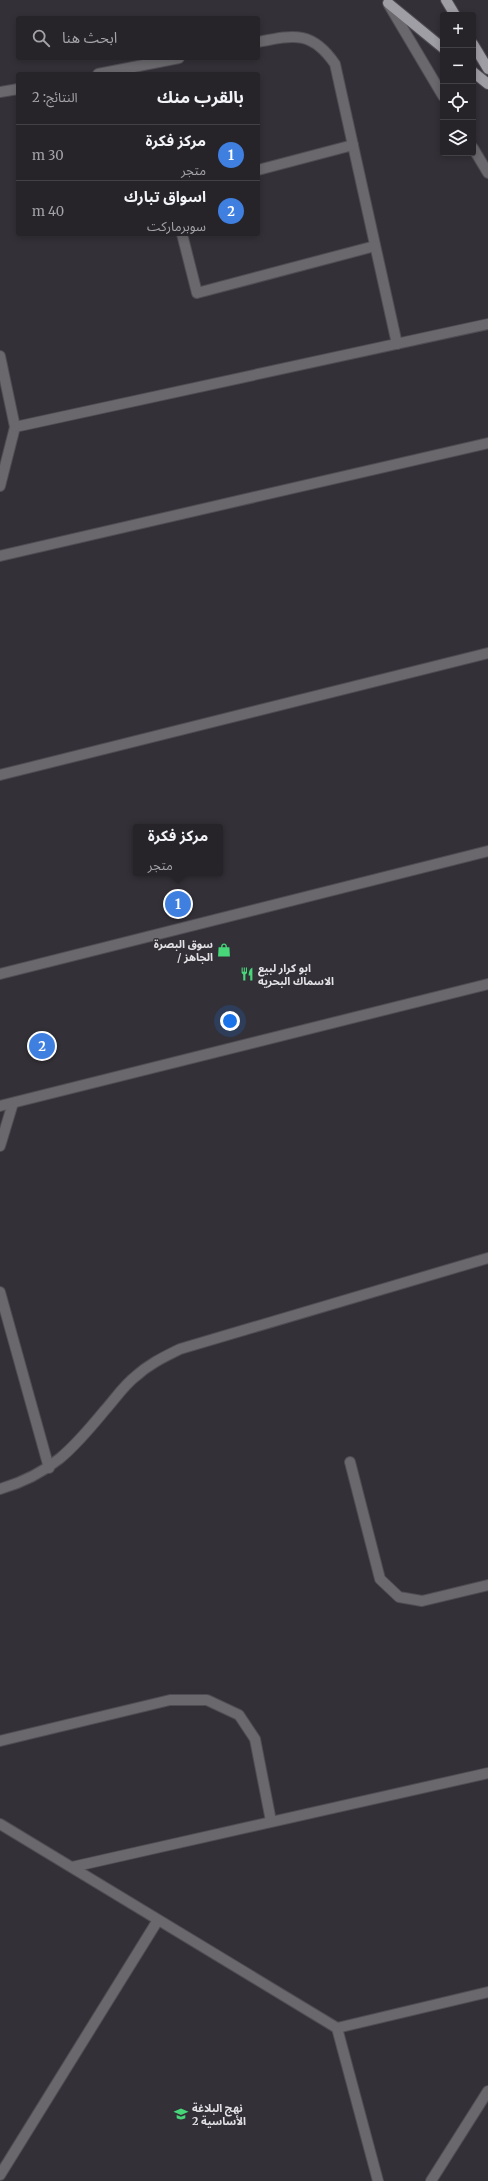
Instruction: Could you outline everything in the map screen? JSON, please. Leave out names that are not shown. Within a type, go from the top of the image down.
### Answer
[{"type":"main road","points":[[446,0],[453,12]]},
{"type":"main road","points":[[387,2],[440,46]]},
{"type":"main road","points":[[475,48],[488,69]]},
{"type":"main road","points":[[476,74],[488,84]]},
{"type":"street","points":[[387,2],[440,91]]},
{"type":"street","points":[[260,42],[286,36],[298,37],[314,43],[328,54],[335,64],[339,75],[397,344]]},
{"type":"street","points":[[108,72],[169,60]]},
{"type":"street","points":[[0,92],[16,89]]},
{"type":"street","points":[[260,169],[353,145]]},
{"type":"street","points":[[476,153],[488,173]]},
{"type":"street","points":[[183,236],[197,293],[375,246]]},
{"type":"street","points":[[16,427],[488,324]]},
{"type":"street","points":[[0,356],[16,427],[0,486]]},
{"type":"street","points":[[0,556],[488,443]]},
{"type":"street","points":[[0,775],[488,653]]},
{"type":"street","points":[[0,974],[488,851]]},
{"type":"street","points":[[0,1106],[488,984]]},
{"type":"street","points":[[0,1146],[13,1103]]},
{"type":"street","points":[[0,1489],[17,1484],[49,1468],[79,1441],[134,1377],[154,1362],[180,1349],[488,1258]]},
{"type":"street","points":[[0,1292],[49,1468]]},
{"type":"street","points":[[350,1462],[380,1579],[399,1597],[422,1601],[488,1585]]},
{"type":"street","points":[[0,1741],[170,1700],[207,1700],[239,1715],[255,1739],[271,1821]]},
{"type":"street","points":[[72,1867],[271,1821],[488,1774]]},
{"type":"street","points":[[0,1824],[337,2028],[378,2181]]},
{"type":"street","points":[[0,2175],[158,1920]]},
{"type":"street","points":[[337,2028],[488,1992]]},
{"type":"street","points":[[431,2181],[488,2091]]},
{"type":"place","name":"مركز فكرة","points":[[178,904]]},
{"type":"place","name":"سوق البصرة / الجاهز","points":[[224,950]]},
{"type":"place","name":"ابو كرار لبيع الاسماك البحريه","points":[[247,974]]},
{"type":"place","name":"اسواق تبارك","points":[[42,1046]]},
{"type":"place","name":"نهج البلاغة الأساسية 2","points":[[181,2114]]}]
